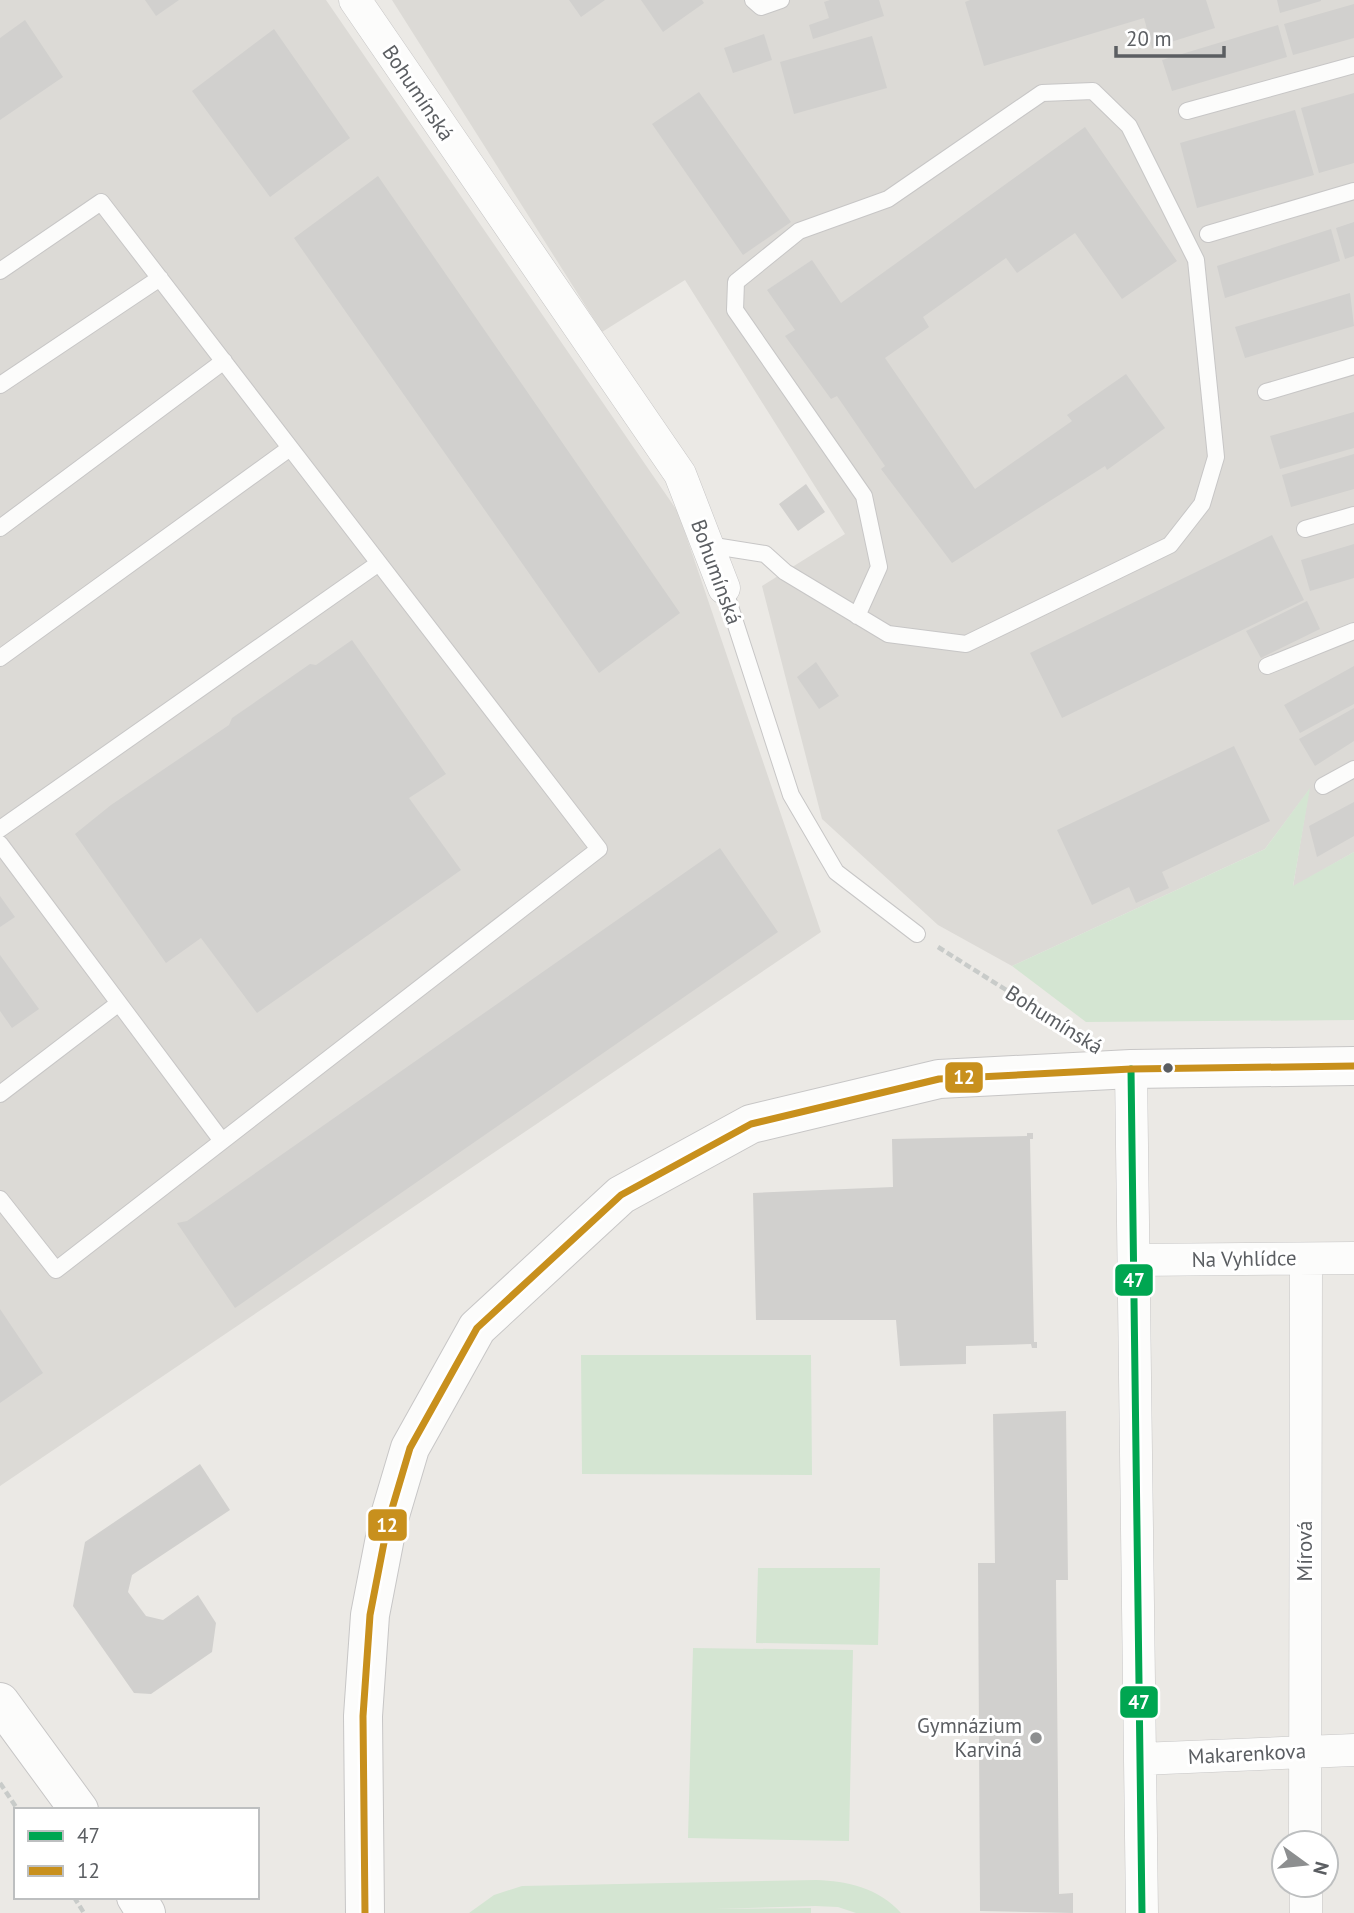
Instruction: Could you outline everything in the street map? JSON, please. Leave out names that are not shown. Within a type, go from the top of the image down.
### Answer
[{"type":"street","name":"Bohumínská","points":[[355,0],[680,474],[724,588]]},
{"type":"street","points":[[365,1913],[363,1716],[370,1615],[388,1522],[410,1448],[477,1328],[621,1195],[751,1124],[939,1079],[1131,1069],[1354,1066]]},
{"type":"street","points":[[1131,1069],[1142,1913]]},
{"type":"street","name":"Na Vyhlídce","points":[[1134,1260],[1354,1258]]},
{"type":"street","name":"Mírová","points":[[1306,1259],[1306,1829]]},
{"type":"street","points":[[0,1702],[78,1808]]},
{"type":"street","name":"Makarenkova","points":[[1140,1759],[1354,1750]]},
{"type":"lane","points":[[753,0],[761,6],[781,0]]},
{"type":"lane","points":[[1187,111],[1354,65]]},
{"type":"lane","points":[[708,545],[765,554],[785,572],[857,616],[887,634],[966,645],[1170,545],[1202,503],[1216,457],[1196,260],[1129,126],[1093,91],[1042,93],[888,199],[799,232],[736,282],[735,310],[864,496],[879,567],[857,616]]},
{"type":"lane","points":[[1208,234],[1354,191]]},
{"type":"lane","points":[[0,271],[101,202],[599,849],[56,1270],[0,1199]]},
{"type":"lane","points":[[0,385],[160,278]]},
{"type":"lane","points":[[0,528],[224,361]]},
{"type":"lane","points":[[1266,392],[1354,366]]},
{"type":"lane","points":[[0,658],[290,448]]},
{"type":"lane","points":[[1305,529],[1354,515]]},
{"type":"lane","points":[[0,829],[379,563]]},
{"type":"lane","name":"Bohumínská","points":[[724,588],[791,795],[836,872],[917,934]]},
{"type":"lane","points":[[1268,666],[1354,631]]},
{"type":"lane","points":[[1323,786],[1354,769]]},
{"type":"lane","points":[[0,844],[222,1141]]},
{"type":"lane","points":[[0,1094],[119,1003]]},
{"type":"path","name":"Bohumínská","points":[[917,934],[1131,1069]]},
{"type":"path","points":[[0,1783],[17,1808]]},
{"type":"shaded area","points":[[0,0],[326,0],[678,512],[821,932],[0,1486]]},
{"type":"shaded area","points":[[392,0],[1354,0],[1354,852],[1293,887],[1309,790],[1265,849],[1012,966],[938,925],[822,819],[762,586],[845,534],[685,280],[602,332]]},
{"type":"green space","points":[[1310,788],[1293,886],[1354,852],[1354,1020],[1086,1022],[1012,966],[1265,849]]},
{"type":"green space","points":[[581,1355],[811,1355],[812,1475],[582,1474]]},
{"type":"green space","points":[[758,1568],[880,1568],[878,1645],[756,1643]]},
{"type":"green space","points":[[693,1648],[853,1650],[849,1841],[688,1838]]},
{"type":"green space","points":[[816,1880],[839,1882],[873,1892],[901,1913],[856,1913],[838,1907],[815,1906],[714,1909],[811,1908],[811,1913],[469,1913],[494,1895],[522,1886]]},
{"type":"building","points":[[145,0],[179,0],[156,16]]},
{"type":"building","points":[[569,0],[605,0],[581,17]]},
{"type":"building","points":[[641,0],[702,0],[704,3],[663,32]]},
{"type":"building","points":[[879,0],[884,16],[813,39],[809,25],[829,18],[824,2]]},
{"type":"building","points":[[1206,0],[1215,28],[1152,48],[1144,18],[984,66],[965,2]]},
{"type":"building","points":[[1277,0],[1321,0],[1321,1],[1280,13]]},
{"type":"building","points":[[1354,4],[1354,38],[1293,55],[1284,24]]},
{"type":"building","points":[[25,20],[63,77],[0,120],[0,38]]},
{"type":"building","points":[[1278,25],[1287,57],[1172,91],[1162,60]]},
{"type":"building","points":[[274,29],[350,138],[270,197],[192,91]]},
{"type":"building","points":[[764,34],[772,60],[733,73],[724,48]]},
{"type":"building","points":[[872,36],[887,88],[794,114],[780,62]]},
{"type":"building","points":[[699,92],[791,222],[743,255],[652,124]]},
{"type":"building","points":[[1354,93],[1354,163],[1319,173],[1301,108]]},
{"type":"building","points":[[1295,110],[1314,175],[1197,208],[1180,143]]},
{"type":"building","points":[[1085,127],[1177,261],[1122,299],[1075,233],[1017,273],[1006,258],[923,317],[929,327],[885,358],[975,489],[1072,421],[1067,415],[1126,374],[1165,428],[1107,470],[1105,466],[952,563],[881,469],[885,466],[837,396],[831,399],[785,336],[795,330],[767,290],[812,260],[841,303]]},
{"type":"building","points":[[378,176],[680,613],[599,673],[294,238]]},
{"type":"building","points":[[1354,222],[1354,256],[1345,259],[1336,228]]},
{"type":"building","points":[[1331,229],[1340,261],[1225,298],[1217,266]]},
{"type":"building","points":[[1350,293],[1354,326],[1245,358],[1235,327]]},
{"type":"building","points":[[1354,412],[1354,448],[1280,469],[1270,436]]},
{"type":"building","points":[[1354,454],[1354,489],[1291,507],[1282,475]]},
{"type":"building","points":[[806,484],[825,512],[798,531],[779,504]]},
{"type":"building","points":[[1272,535],[1304,600],[1062,718],[1030,653]]},
{"type":"building","points":[[1354,544],[1354,578],[1310,591],[1301,560]]},
{"type":"building","points":[[1307,601],[1320,629],[1261,658],[1246,631]]},
{"type":"building","points":[[352,640],[446,774],[409,798],[461,870],[257,1013],[201,938],[166,963],[75,834],[111,805],[229,725],[232,718],[310,664],[316,665]]},
{"type":"building","points":[[816,662],[839,696],[819,709],[797,677]]},
{"type":"building","points":[[1354,666],[1354,704],[1300,733],[1284,705]]},
{"type":"building","points":[[1354,708],[1354,741],[1315,766],[1299,739]]},
{"type":"building","points":[[1234,746],[1270,821],[1162,872],[1169,888],[1136,903],[1129,887],[1092,905],[1057,830]]},
{"type":"building","points":[[1354,802],[1354,836],[1317,857],[1309,826]]},
{"type":"building","points":[[720,848],[778,932],[235,1308],[177,1223],[187,1221]]},
{"type":"building","points":[[0,896],[15,917],[0,927]]},
{"type":"building","points":[[0,955],[39,1009],[12,1028],[0,1011]]},
{"type":"building","points":[[1027,1133],[1033,1133],[1033,1139],[1030,1139],[1034,1342],[1037,1342],[1037,1348],[1032,1348],[1031,1344],[966,1346],[966,1364],[900,1366],[896,1320],[756,1320],[753,1193],[893,1187],[892,1139],[1027,1136]]},
{"type":"building","points":[[0,1309],[43,1373],[0,1403]]},
{"type":"building","points":[[1066,1411],[1068,1580],[1056,1580],[1059,1894],[1073,1893],[1073,1913],[980,1911],[978,1563],[995,1563],[993,1414]]},
{"type":"building","points":[[200,1464],[230,1510],[132,1575],[128,1592],[146,1616],[163,1620],[198,1595],[216,1623],[212,1652],[151,1694],[134,1693],[73,1606],[85,1542]]},
{"type":"transit line","name":"12","points":[[365,1913],[363,1716],[370,1615],[388,1522],[410,1448],[477,1328],[621,1195],[751,1124],[939,1079],[1131,1069],[1354,1066]]},
{"type":"transit line","name":"47","points":[[1131,1069],[1142,1913]]},
{"type":"place","name":"Gymnázium Karviná","points":[[1036,1738]]}]
